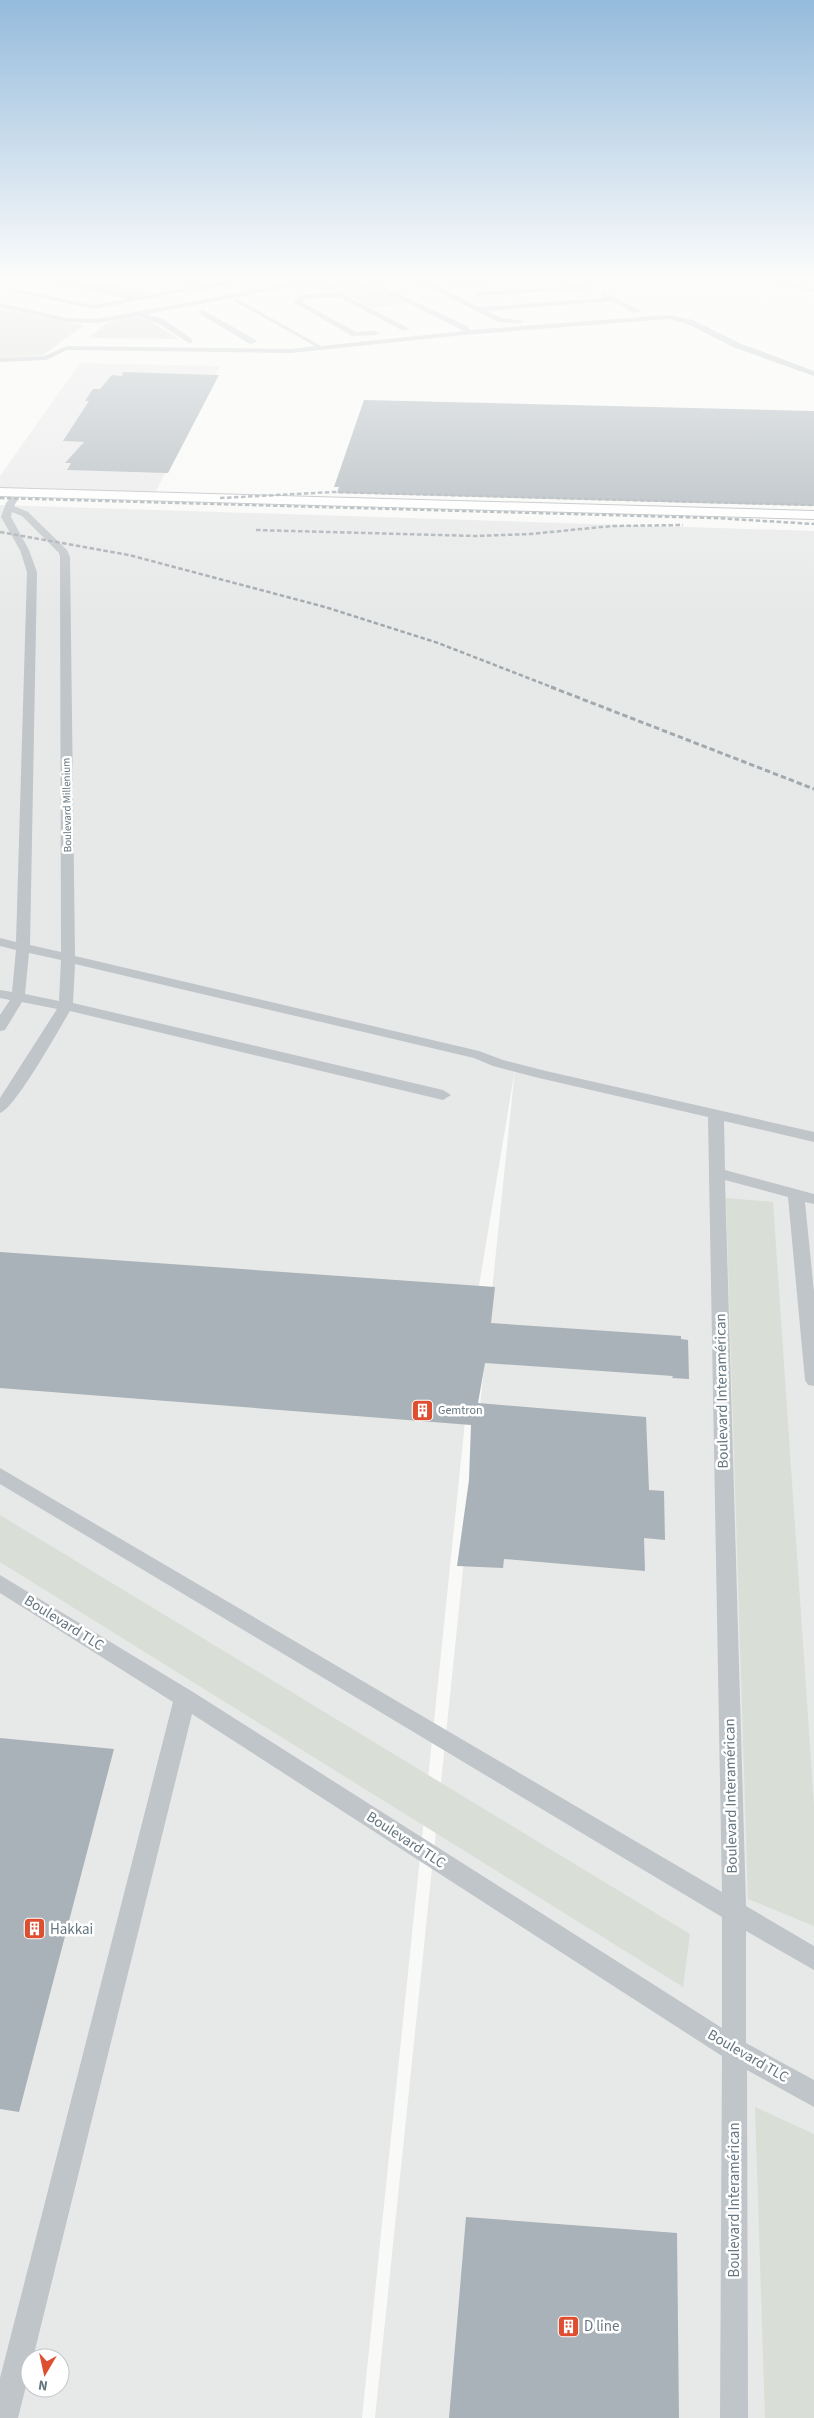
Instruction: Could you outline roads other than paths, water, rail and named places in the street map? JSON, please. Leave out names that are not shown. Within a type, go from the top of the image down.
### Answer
[{"type":"street","points":[[0,492],[814,515]]},
{"type":"street","points":[[0,1027],[18,998],[23,947],[32,572],[30,560],[6,519],[19,492]]},
{"type":"street","name":"Boulevard Millenium","points":[[0,1108],[16,1087],[66,1006],[68,957],[66,557],[64,552],[25,514],[10,508]]},
{"type":"street","points":[[0,942],[479,1055],[498,1063],[814,1137]]},
{"type":"street","points":[[0,994],[66,1006],[443,1095]]},
{"type":"street","name":"Boulevard Interamérican","points":[[716,1114],[734,1912],[734,2418]]},
{"type":"street","points":[[717,1173],[814,1199]]},
{"type":"street","points":[[796,1194],[814,1380]]},
{"type":"street","points":[[0,1475],[814,1959]]},
{"type":"street","name":"Boulevard TLC","points":[[0,1583],[185,1698],[734,2050],[814,2094]]},
{"type":"street","points":[[4,2418],[185,1698]]},
{"type":"railway","points":[[220,498],[334,492],[814,505]]},
{"type":"railway","points":[[0,498],[715,518],[814,524]]},
{"type":"railway","points":[[256,530],[476,536],[530,534],[612,526],[683,525]]},
{"type":"railway","points":[[0,532],[129,555],[325,607],[438,643],[554,688]]},
{"type":"railway","points":[[551,687],[814,789]]},
{"type":"place","name":"Gemtron","points":[[422,1410]]},
{"type":"place","name":"Hakkai","points":[[34,1929]]},
{"type":"place","name":"D line","points":[[568,2326]]}]
